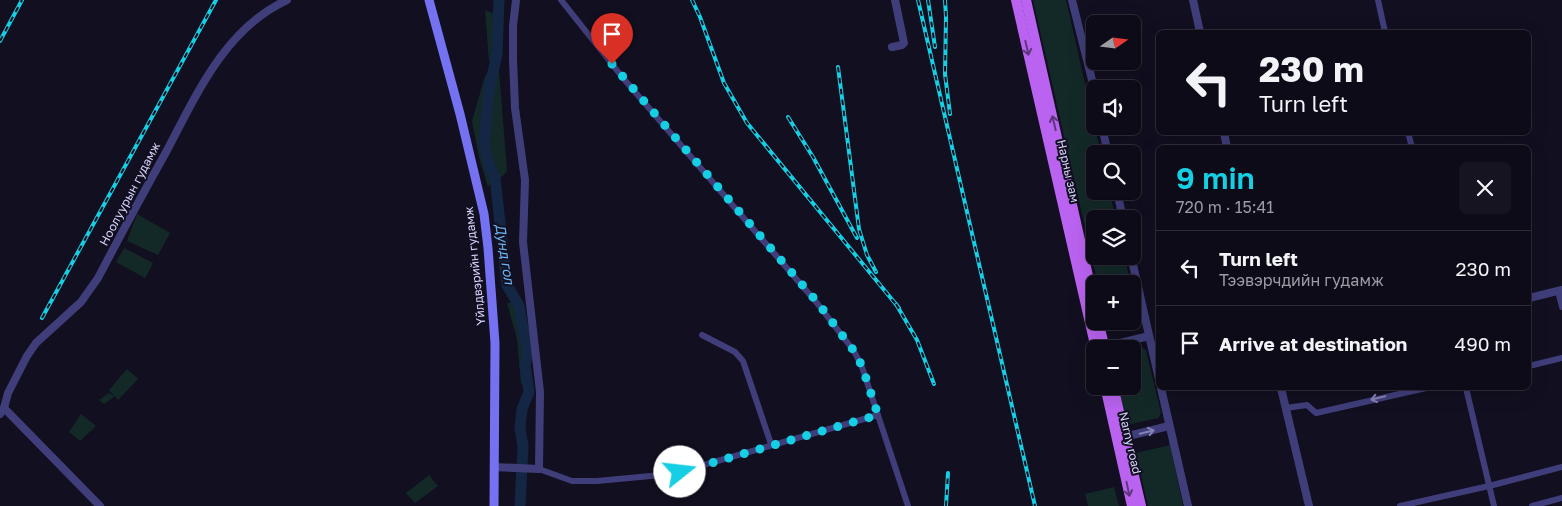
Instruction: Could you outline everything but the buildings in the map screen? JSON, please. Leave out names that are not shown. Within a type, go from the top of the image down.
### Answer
[{"type":"main road","name":"Yйлдвэрийн гудамж","points":[[429,0],[460,114],[484,214],[495,343],[498,468],[494,506]]},
{"type":"main road","name":"Нарны зам","points":[[1016,0],[1098,340]]},
{"type":"main road","name":"Нарны зам","points":[[1026,0],[1088,275]]},
{"type":"main road","name":"Narny road","points":[[1108,395],[1121,438],[1132,506]]},
{"type":"main road","points":[[1114,395],[1121,438],[1141,506]]},
{"type":"street","name":"Ноолуурын гудамж","points":[[1,408],[27,356],[36,343],[81,302],[94,285],[199,92],[222,55],[246,27],[275,3],[288,0]]},
{"type":"street","points":[[516,0],[513,26],[515,108],[525,180],[523,242],[540,392],[536,468]]},
{"type":"street","points":[[561,0],[623,78],[818,303],[854,351],[862,366],[908,506]]},
{"type":"street","points":[[892,47],[904,43],[895,0]]},
{"type":"street","points":[[1072,0],[1092,80]]},
{"type":"street","points":[[1193,0],[1200,30]]},
{"type":"street","points":[[1378,0],[1385,30]]},
{"type":"street","points":[[1133,265],[1156,366]]},
{"type":"street","points":[[1531,298],[1560,291],[1562,307]]},
{"type":"street","points":[[702,335],[735,352],[743,362],[771,444]]},
{"type":"street","points":[[1133,340],[1149,336]]},
{"type":"street","points":[[1531,366],[1562,358]]},
{"type":"street","points":[[1161,390],[1188,506]]},
{"type":"street","points":[[1282,390],[1309,506]]},
{"type":"street","points":[[1286,408],[1307,404],[1316,413],[1417,390]]},
{"type":"street","points":[[1466,390],[1494,506]]},
{"type":"street","points":[[1,408],[100,506]]},
{"type":"street","points":[[498,468],[536,468],[572,481],[597,481],[672,474],[771,444],[878,415]]},
{"type":"street","points":[[1121,438],[1169,426]]},
{"type":"street","points":[[665,459],[672,474]]},
{"type":"street","points":[[1400,506],[1562,467]]},
{"type":"street","points":[[1532,506],[1562,498]]},
{"type":"green space","points":[[1033,0],[1066,0],[1086,88],[1086,135],[1097,135],[1099,145],[1086,145],[1086,200],[1111,200],[1114,210],[1086,210],[1086,232]]},
{"type":"green space","points":[[485,10],[493,13],[495,38],[493,61],[489,61]]},
{"type":"green space","points":[[499,70],[507,171],[499,180],[489,155],[487,124],[493,90]]},
{"type":"green space","points":[[490,72],[482,127],[484,158],[493,180],[488,187],[479,157],[472,121],[485,76]]},
{"type":"green space","points":[[137,214],[170,233],[158,255],[127,241]]},
{"type":"green space","points":[[124,248],[153,263],[145,278],[116,262]]},
{"type":"green space","points":[[1094,265],[1126,265],[1129,275],[1096,275]]},
{"type":"green space","points":[[515,302],[525,348],[525,384],[521,384],[517,339],[507,303]]},
{"type":"green space","points":[[1141,347],[1146,350],[1161,413],[1158,418],[1131,424],[1126,421],[1120,395],[1141,395]]},
{"type":"green space","points":[[127,369],[138,379],[118,400],[115,396],[104,404],[99,400],[109,393],[114,396],[109,390]]},
{"type":"green space","points":[[81,414],[96,426],[80,441],[69,432]]},
{"type":"green space","points":[[1170,445],[1183,506],[1148,506],[1136,453]]},
{"type":"green space","points":[[429,475],[438,486],[415,503],[406,493]]},
{"type":"green space","points":[[1114,487],[1119,506],[1088,506],[1085,494]]},
{"type":"waterway","name":"Дунд гол","points":[[499,0],[497,54],[489,90],[484,145],[495,178],[507,285],[519,306],[528,354],[525,365],[529,392],[522,409],[520,428],[523,446],[520,506]]},
{"type":"railway","points":[[0,41],[22,0]]},
{"type":"railway","points":[[42,318],[216,0]]},
{"type":"railway","points":[[692,0],[724,83],[747,123],[899,308]]},
{"type":"railway","points":[[918,0],[1035,506]]},
{"type":"railway","points":[[928,0],[935,47]]},
{"type":"railway","points":[[945,0],[945,74],[950,114]]},
{"type":"railway","points":[[838,67],[859,229],[867,255],[876,272]]},
{"type":"railway","points":[[788,117],[813,157],[857,238]]},
{"type":"railway","points":[[896,304],[917,340],[934,384]]},
{"type":"railway","points":[[946,506],[948,473]]},
{"type":"route","points":[[612,64],[818,303],[859,358],[878,415],[771,444],[680,472]]}]
